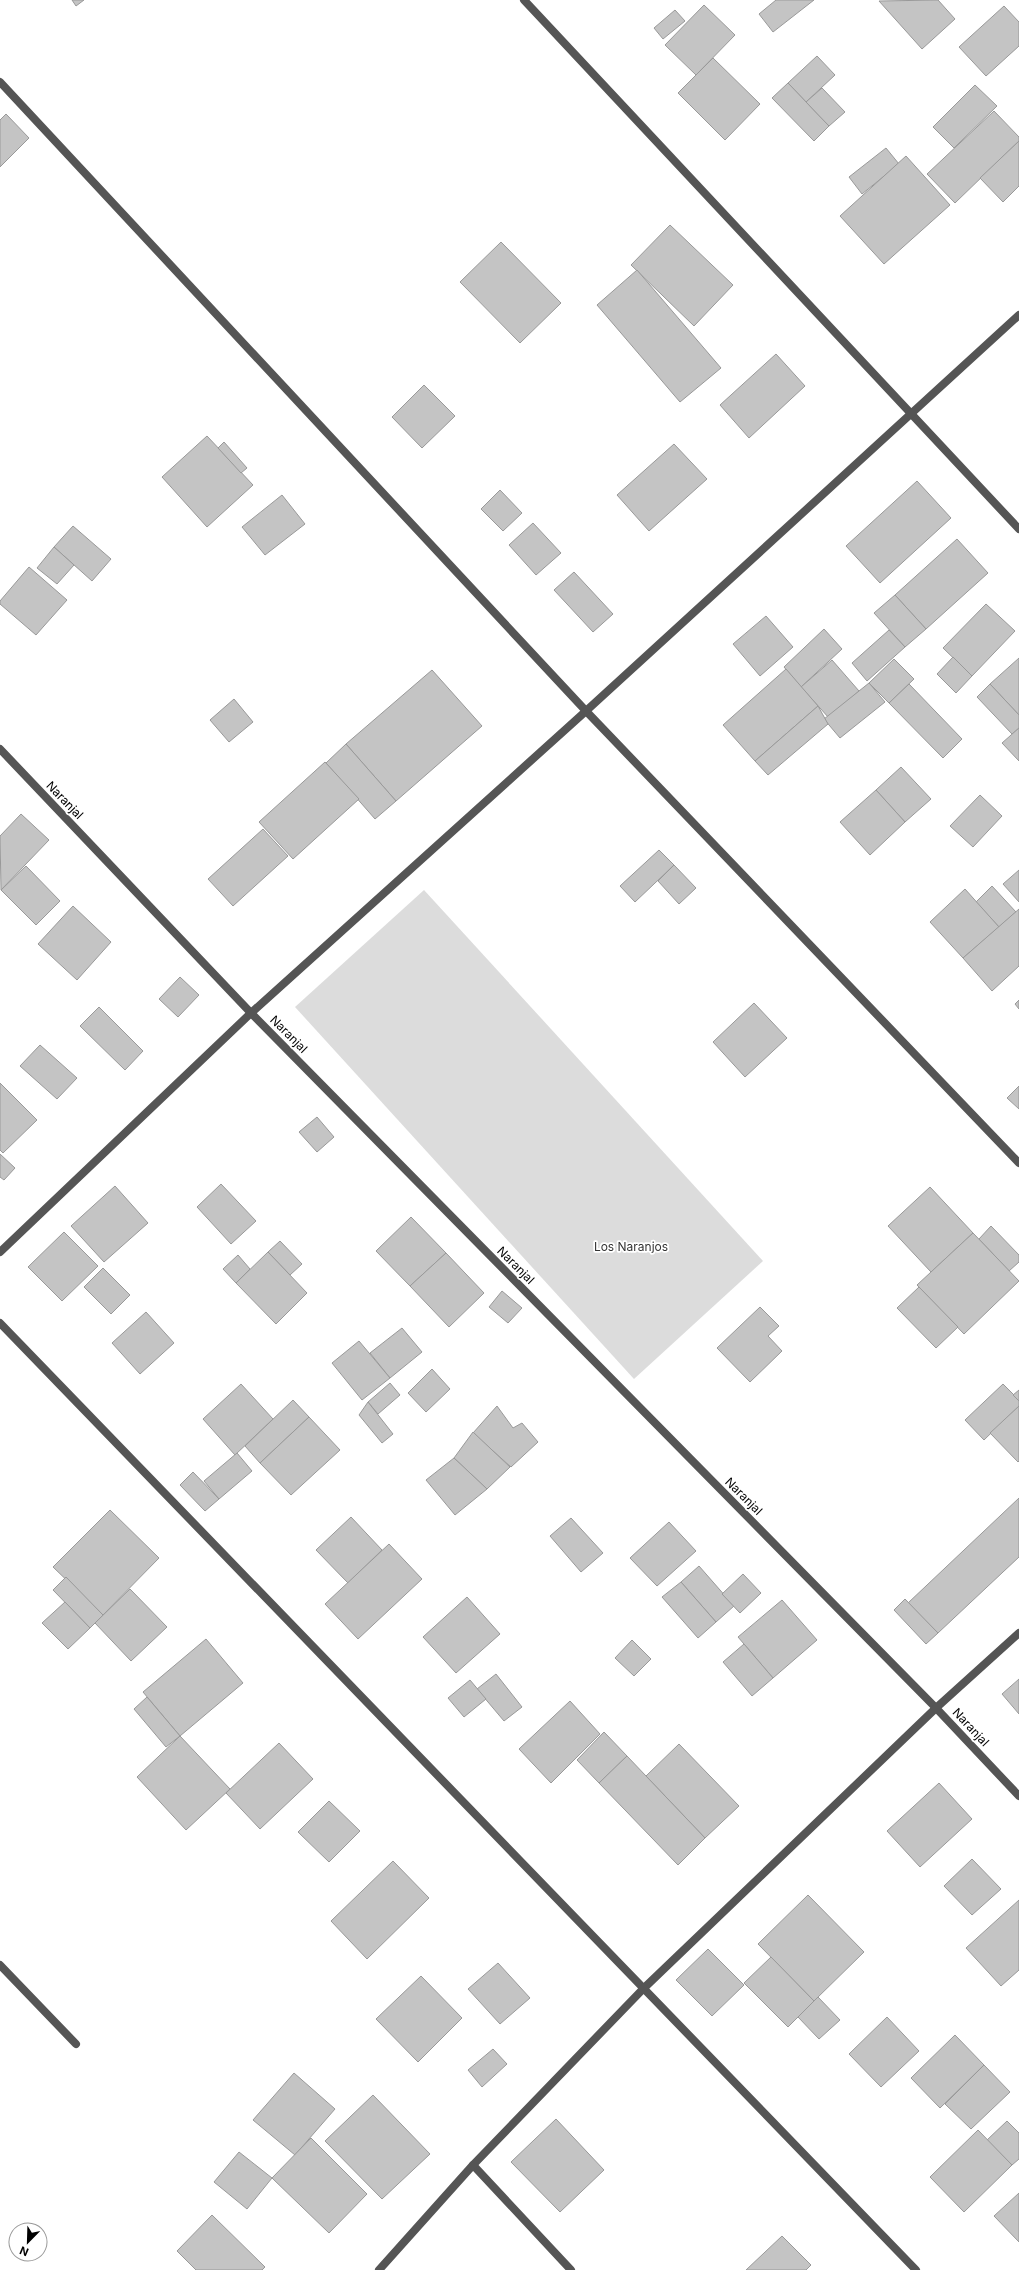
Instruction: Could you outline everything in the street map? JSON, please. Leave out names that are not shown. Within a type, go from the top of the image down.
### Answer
[{"type":"street","points":[[524,0],[1019,529]]},
{"type":"street","points":[[0,82],[586,711],[1019,1163]]},
{"type":"street","points":[[0,1252],[251,1013],[586,711],[1019,315]]},
{"type":"street","name":"Naranjal","points":[[0,749],[251,1013],[936,1708],[1019,1796]]},
{"type":"street","points":[[0,1323],[916,2270]]},
{"type":"street","points":[[379,2270],[473,2165],[643,1989],[936,1708],[1019,1633]]},
{"type":"street","points":[[0,1965],[76,2044]]},
{"type":"street","points":[[473,2165],[571,2270]]},
{"type":"green space","name":"Los Naranjos","points":[[424,890],[763,1261],[634,1379],[295,1007]]},
{"type":"building","points":[[72,0],[84,0],[76,6]]},
{"type":"building","points":[[776,0],[814,0],[773,32],[759,14]]},
{"type":"building","points":[[938,0],[955,19],[922,49],[879,1]]},
{"type":"building","points":[[704,5],[735,35],[696,75],[665,45]]},
{"type":"building","points":[[1004,6],[1019,22],[1019,46],[986,76],[959,47]]},
{"type":"building","points":[[675,10],[685,21],[663,39],[654,28]]},
{"type":"building","points":[[817,56],[835,75],[806,102],[788,83]]},
{"type":"building","points":[[713,58],[760,104],[725,140],[678,93]]},
{"type":"building","points":[[788,83],[829,126],[814,141],[772,98]]},
{"type":"building","points":[[975,85],[997,106],[954,148],[933,127]]},
{"type":"building","points":[[822,88],[845,112],[829,126],[806,102]]},
{"type":"building","points":[[994,111],[1019,137],[1019,141],[955,203],[927,174]]},
{"type":"building","points":[[6,114],[29,138],[0,167],[0,120]]},
{"type":"building","points":[[1019,141],[1019,186],[1003,202],[980,178]]},
{"type":"building","points":[[886,148],[899,164],[862,194],[849,177]]},
{"type":"building","points":[[906,156],[950,205],[884,264],[840,216]]},
{"type":"building","points":[[670,225],[733,285],[694,326],[631,265]]},
{"type":"building","points":[[501,242],[561,303],[520,343],[460,282]]},
{"type":"building","points":[[637,270],[721,368],[680,402],[597,305]]},
{"type":"building","points":[[776,354],[805,386],[749,438],[720,405]]},
{"type":"building","points":[[424,385],[455,416],[422,448],[392,417]]},
{"type":"building","points":[[207,436],[253,485],[207,527],[162,477]]},
{"type":"building","points":[[224,442],[247,468],[241,473],[218,448]]},
{"type":"building","points":[[674,444],[707,479],[649,531],[617,495]]},
{"type":"building","points":[[917,481],[951,518],[880,583],[846,546]]},
{"type":"building","points":[[500,490],[522,513],[503,531],[481,509]]},
{"type":"building","points":[[282,495],[305,524],[265,555],[242,527]]},
{"type":"building","points":[[533,523],[561,553],[536,575],[509,545]]},
{"type":"building","points":[[73,526],[111,559],[92,581],[54,547]]},
{"type":"building","points":[[957,539],[988,573],[926,629],[895,595]]},
{"type":"building","points":[[54,547],[74,565],[57,584],[37,568]]},
{"type":"building","points":[[29,567],[67,600],[36,635],[0,604],[0,601]]},
{"type":"building","points":[[574,572],[613,614],[593,632],[554,590]]},
{"type":"building","points":[[895,595],[926,629],[905,647],[874,613]]},
{"type":"building","points":[[986,604],[1015,631],[972,676],[943,648]]},
{"type":"building","points":[[766,616],[793,647],[760,676],[733,644]]},
{"type":"building","points":[[824,629],[842,649],[801,687],[784,667]]},
{"type":"building","points":[[889,630],[905,647],[867,681],[852,663]]},
{"type":"building","points":[[953,657],[972,676],[956,693],[937,674]]},
{"type":"building","points":[[1019,658],[1019,715],[990,684]]},
{"type":"building","points":[[894,659],[914,679],[889,703],[869,683]]},
{"type":"building","points":[[832,660],[859,691],[829,718],[801,687]]},
{"type":"building","points":[[786,669],[818,706],[755,761],[723,725]]},
{"type":"building","points":[[432,670],[482,726],[396,801],[346,744]]},
{"type":"building","points":[[869,683],[885,702],[840,738],[824,719]]},
{"type":"building","points":[[909,684],[962,739],[943,758],[889,703]]},
{"type":"building","points":[[990,684],[1019,715],[1019,728],[1012,734],[977,697]]},
{"type":"building","points":[[234,699],[253,722],[229,742],[210,720]]},
{"type":"building","points":[[818,706],[828,724],[768,775],[755,761]]},
{"type":"building","points":[[1019,728],[1019,761],[1002,743]]},
{"type":"building","points":[[346,744],[396,801],[375,819],[326,763]]},
{"type":"building","points":[[325,762],[359,799],[293,859],[259,822]]},
{"type":"building","points":[[901,767],[931,799],[905,822],[876,790]]},
{"type":"building","points":[[876,790],[905,822],[870,855],[840,822]]},
{"type":"building","points":[[980,795],[1002,816],[973,847],[950,826]]},
{"type":"building","points":[[21,814],[49,840],[1,890],[0,836]]},
{"type":"building","points":[[263,829],[288,856],[233,906],[208,879]]},
{"type":"building","points":[[659,850],[674,865],[635,902],[620,886]]},
{"type":"building","points":[[674,865],[696,888],[679,904],[658,881]]},
{"type":"building","points":[[26,866],[60,901],[36,925],[1,890]]},
{"type":"building","points":[[1019,870],[1019,902],[1003,884]]},
{"type":"building","points":[[992,886],[1016,912],[999,927],[976,902]]},
{"type":"building","points":[[965,889],[999,927],[963,958],[930,922]]},
{"type":"building","points":[[73,906],[111,942],[77,980],[38,944]]},
{"type":"building","points":[[1019,909],[1019,966],[992,991],[963,958]]},
{"type":"building","points":[[180,977],[199,995],[178,1017],[159,999]]},
{"type":"building","points":[[1019,1000],[1019,1009],[1015,1004]]},
{"type":"building","points":[[754,1003],[787,1038],[745,1077],[713,1042]]},
{"type":"building","points":[[99,1007],[143,1051],[125,1070],[80,1026]]},
{"type":"building","points":[[40,1045],[77,1078],[57,1099],[20,1066]]},
{"type":"building","points":[[0,1083],[37,1120],[3,1153],[0,1150]]},
{"type":"building","points":[[1019,1086],[1019,1109],[1007,1098]]},
{"type":"building","points":[[317,1117],[334,1137],[317,1152],[299,1132]]},
{"type":"building","points":[[0,1154],[15,1168],[4,1180],[0,1177]]},
{"type":"building","points":[[221,1184],[256,1221],[231,1244],[197,1207]]},
{"type":"building","points":[[115,1186],[148,1223],[104,1262],[71,1226]]},
{"type":"building","points":[[930,1187],[973,1233],[931,1272],[888,1226]]},
{"type":"building","points":[[411,1217],[446,1253],[410,1286],[376,1251]]},
{"type":"building","points":[[991,1226],[1019,1255],[1019,1262],[1009,1271],[979,1239]]},
{"type":"building","points":[[64,1232],[98,1266],[62,1301],[28,1267]]},
{"type":"building","points":[[973,1233],[1019,1281],[964,1334],[917,1285]]},
{"type":"building","points":[[280,1241],[302,1264],[290,1275],[268,1252]]},
{"type":"building","points":[[268,1252],[307,1293],[276,1324],[236,1283]]},
{"type":"building","points":[[446,1253],[484,1293],[449,1327],[410,1286]]},
{"type":"building","points":[[238,1255],[250,1269],[236,1283],[223,1269]]},
{"type":"building","points":[[103,1268],[130,1295],[111,1314],[84,1287]]},
{"type":"building","points":[[919,1287],[958,1327],[936,1348],[897,1308]]},
{"type":"building","points":[[502,1291],[522,1308],[508,1323],[489,1307]]},
{"type":"building","points":[[760,1307],[779,1326],[768,1336],[782,1351],[750,1382],[717,1348]]},
{"type":"building","points":[[146,1312],[174,1343],[140,1374],[112,1343]]},
{"type":"building","points":[[402,1328],[422,1352],[390,1378],[370,1353]]},
{"type":"building","points":[[359,1341],[390,1378],[362,1400],[332,1363]]},
{"type":"building","points":[[432,1369],[450,1389],[426,1412],[408,1393]]},
{"type":"building","points":[[390,1383],[400,1395],[378,1414],[368,1402]]},
{"type":"building","points":[[241,1384],[273,1419],[235,1455],[203,1419]]},
{"type":"building","points":[[1003,1384],[1019,1400],[1019,1406],[984,1440],[965,1420]]},
{"type":"building","points":[[1019,1390],[1019,1401],[1013,1395]]},
{"type":"building","points":[[293,1400],[309,1417],[260,1463],[245,1446]]},
{"type":"building","points":[[368,1402],[393,1434],[382,1443],[359,1415]]},
{"type":"building","points":[[497,1406],[513,1428],[522,1423],[538,1442],[511,1467],[473,1433]]},
{"type":"building","points":[[1019,1406],[1019,1461],[1018,1462],[990,1433]]},
{"type":"building","points":[[309,1417],[340,1450],[291,1495],[260,1463]]},
{"type":"building","points":[[473,1432],[510,1467],[487,1489],[454,1458]]},
{"type":"building","points":[[237,1453],[252,1471],[219,1499],[204,1481]]},
{"type":"building","points":[[454,1458],[487,1489],[455,1515],[426,1480]]},
{"type":"building","points":[[193,1472],[219,1499],[205,1511],[180,1485]]},
{"type":"building","points":[[1019,1498],[1019,1557],[938,1633],[908,1603]]},
{"type":"building","points":[[110,1510],[159,1558],[103,1615],[53,1567]]},
{"type":"building","points":[[351,1517],[382,1550],[348,1583],[316,1550]]},
{"type":"building","points":[[571,1518],[603,1553],[581,1572],[550,1536]]},
{"type":"building","points":[[669,1522],[696,1551],[657,1586],[630,1558]]},
{"type":"building","points":[[389,1544],[422,1579],[358,1639],[325,1604]]},
{"type":"building","points":[[699,1566],[734,1606],[716,1622],[681,1582]]},
{"type":"building","points":[[743,1574],[761,1593],[740,1613],[722,1594]]},
{"type":"building","points":[[66,1577],[103,1615],[90,1628],[53,1590]]},
{"type":"building","points":[[681,1582],[716,1622],[698,1638],[662,1597]]},
{"type":"building","points":[[130,1589],[167,1627],[131,1661],[95,1623]]},
{"type":"building","points":[[467,1597],[500,1634],[456,1673],[423,1637]]},
{"type":"building","points":[[905,1599],[938,1633],[926,1644],[894,1610]]},
{"type":"building","points":[[782,1600],[817,1640],[773,1678],[738,1637]]},
{"type":"building","points":[[65,1602],[90,1628],[68,1649],[42,1623]]},
{"type":"building","points":[[206,1639],[243,1683],[180,1736],[143,1692]]},
{"type":"building","points":[[632,1640],[651,1659],[634,1676],[615,1658]]},
{"type":"building","points":[[744,1644],[773,1678],[752,1696],[723,1662]]},
{"type":"building","points":[[496,1674],[522,1707],[504,1721],[477,1689]]},
{"type":"building","points":[[1019,1679],[1019,1714],[1002,1694]]},
{"type":"building","points":[[470,1680],[486,1699],[464,1717],[448,1698]]},
{"type":"building","points":[[147,1697],[180,1736],[166,1747],[134,1709]]},
{"type":"building","points":[[570,1701],[600,1734],[551,1783],[519,1749]]},
{"type":"building","points":[[604,1732],[627,1756],[599,1783],[577,1760]]},
{"type":"building","points":[[180,1736],[230,1789],[186,1830],[137,1777]]},
{"type":"building","points":[[279,1743],[313,1779],[260,1829],[226,1793]]},
{"type":"building","points":[[679,1744],[739,1806],[705,1838],[646,1776]]},
{"type":"building","points":[[627,1756],[705,1838],[678,1865],[599,1783]]},
{"type":"building","points":[[939,1783],[972,1819],[920,1867],[887,1831]]},
{"type":"building","points":[[329,1801],[360,1831],[329,1862],[298,1832]]},
{"type":"building","points":[[972,1859],[1001,1889],[972,1915],[944,1886]]},
{"type":"building","points":[[393,1861],[429,1898],[367,1959],[331,1921]]},
{"type":"building","points":[[808,1895],[864,1952],[814,2001],[758,1944]]},
{"type":"building","points":[[1019,1900],[1019,1970],[1001,1986],[966,1948]]},
{"type":"building","points":[[708,1949],[744,1985],[712,2016],[676,1980]]},
{"type":"building","points":[[771,1957],[814,2001],[788,2027],[744,1983]]},
{"type":"building","points":[[498,1963],[530,1998],[500,2024],[468,1989]]},
{"type":"building","points":[[421,1976],[462,2018],[418,2062],[376,2019]]},
{"type":"building","points":[[818,1997],[840,2020],[819,2039],[798,2017]]},
{"type":"building","points":[[887,2017],[919,2051],[881,2087],[849,2054]]},
{"type":"building","points":[[955,2035],[984,2065],[940,2108],[911,2078]]},
{"type":"building","points":[[493,2049],[507,2064],[482,2087],[468,2070]]},
{"type":"building","points":[[984,2065],[1010,2092],[971,2129],[945,2104]]},
{"type":"building","points":[[294,2073],[335,2109],[295,2155],[253,2120]]},
{"type":"building","points":[[373,2095],[430,2154],[382,2199],[325,2141]]},
{"type":"building","points":[[556,2119],[604,2170],[560,2212],[511,2162]]},
{"type":"building","points":[[1007,2121],[1019,2133],[1019,2159],[1012,2165],[987,2140]]},
{"type":"building","points":[[978,2130],[1012,2165],[964,2212],[930,2177]]},
{"type":"building","points":[[311,2138],[367,2194],[329,2233],[272,2178]]},
{"type":"building","points":[[239,2152],[272,2178],[247,2209],[214,2182]]},
{"type":"building","points":[[1019,2193],[1019,2242],[994,2216]]},
{"type":"building","points":[[212,2215],[265,2267],[262,2270],[196,2270],[177,2251]]},
{"type":"building","points":[[782,2236],[811,2265],[806,2270],[746,2270]]}]
